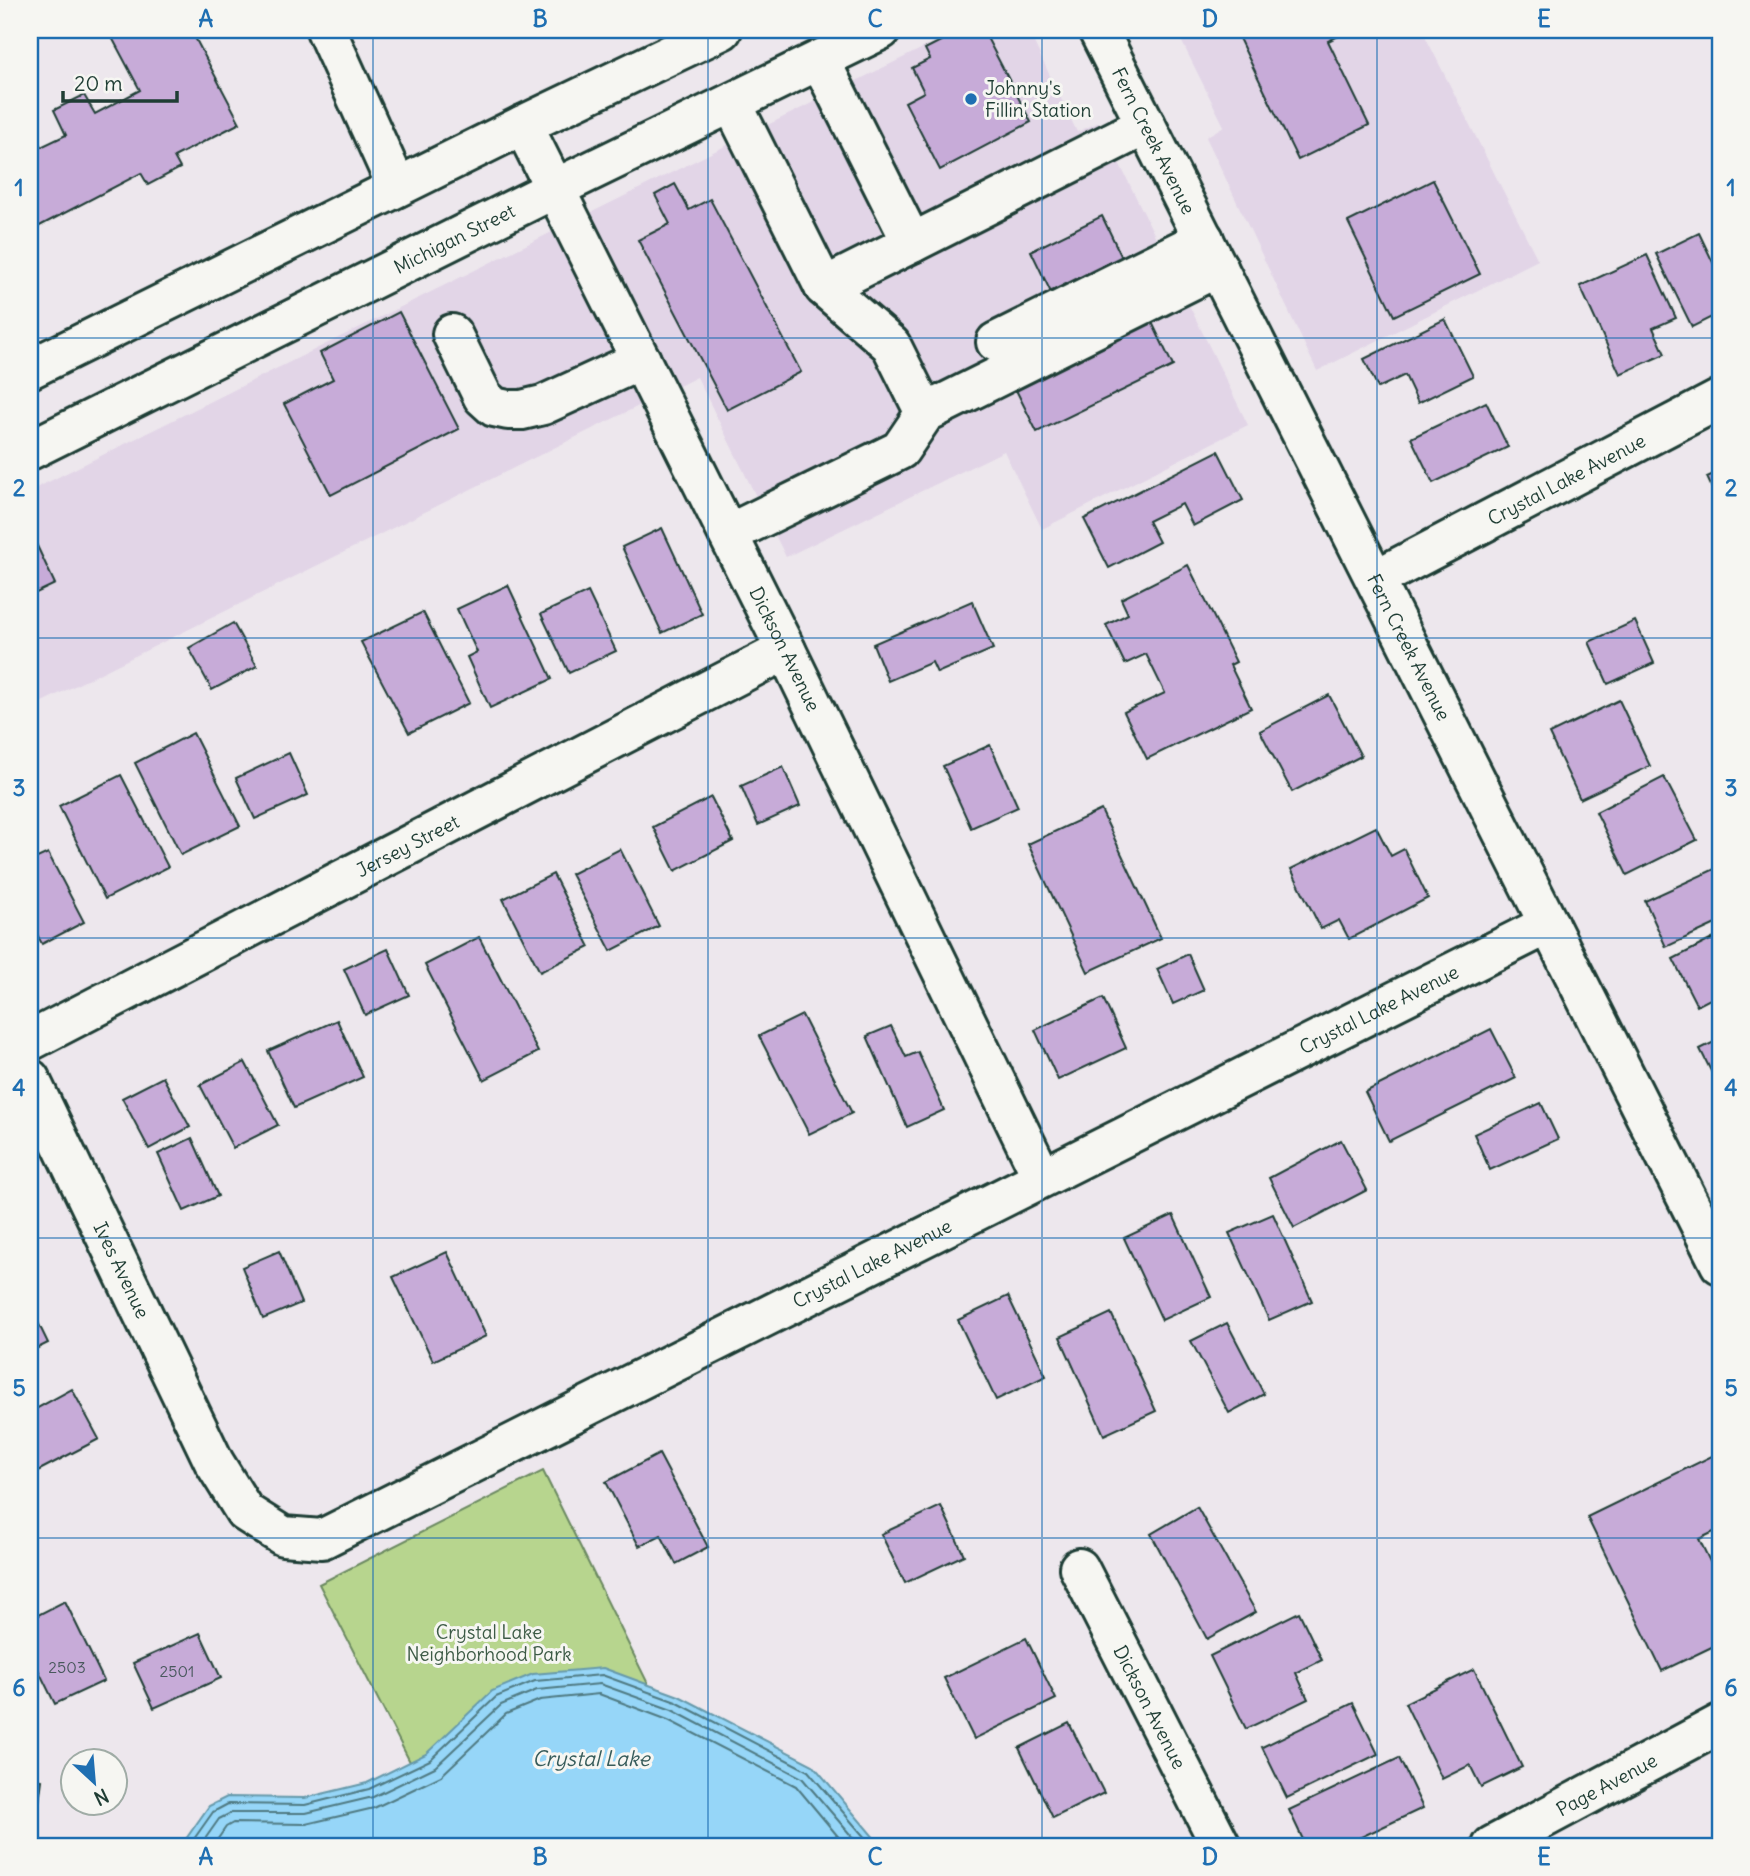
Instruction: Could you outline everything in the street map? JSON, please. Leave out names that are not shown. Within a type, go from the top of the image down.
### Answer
[{"type":"street","points":[[326,30],[397,187]]},
{"type":"street","points":[[30,369],[523,125],[722,30]]},
{"type":"street","name":"Michigan Street","points":[[30,450],[554,189],[881,30]]},
{"type":"street","name":"Fern Creek Avenue","points":[[1098,30],[1720,1263]]},
{"type":"street","points":[[820,60],[912,243]]},
{"type":"street","points":[[732,103],[824,287],[891,345],[925,413]]},
{"type":"street","name":"Dickson Avenue","points":[[523,125],[786,650],[1042,1177]]},
{"type":"street","points":[[824,287],[1146,125]]},
{"type":"street","points":[[996,342],[1211,253]]},
{"type":"street","points":[[728,534],[900,450],[925,413],[1211,253]]},
{"type":"street","points":[[452,334],[483,397],[494,407],[508,410],[543,405],[641,360]]},
{"type":"street","name":"Crystal Lake Avenue","points":[[1376,579],[1720,399]]},
{"type":"street","name":"Jersey Street","points":[[30,1041],[786,650]]},
{"type":"street","name":"Crystal Lake Avenue","points":[[214,1462],[246,1512],[284,1536],[322,1539],[1549,924]]},
{"type":"street","name":"Ives Avenue","points":[[30,1079],[214,1462]]},
{"type":"street","name":"Dickson Avenue","points":[[1079,1569],[1221,1846]]},
{"type":"street","name":"Page Avenue","points":[[1492,1846],[1720,1724]]},
{"type":"shaded area","points":[[959,30],[1028,30],[1077,132],[1099,122],[1248,425],[1042,529],[1004,451],[786,557],[697,377],[30,708],[30,491]]},
{"type":"shaded area","points":[[1176,30],[1422,30],[1538,260],[1317,371],[1206,137],[1224,126]]},
{"type":"green space","name":"Crystal Lake Neighborhood Park","points":[[543,1471],[728,1846],[453,1846],[319,1584]]},
{"type":"water","name":"Crystal Lake","points":[[603,1668],[679,1696],[813,1765],[881,1846],[181,1846],[209,1806],[227,1797],[305,1798],[367,1783],[426,1754],[492,1691],[533,1674]]},
{"type":"building","points":[[108,30],[191,30],[240,123],[174,157],[180,168],[148,185],[141,173],[30,231],[30,126],[41,147],[66,135],[54,110],[84,95],[95,114],[140,90]]},
{"type":"building","points":[[962,30],[983,30],[1031,122],[940,170],[905,102],[924,92],[912,68],[930,59],[925,49]]},
{"type":"building","points":[[1235,30],[1351,30],[1328,41],[1369,125],[1298,160]]},
{"type":"building","points":[[1433,180],[1480,274],[1394,316],[1348,222]]},
{"type":"building","points":[[675,184],[689,210],[710,199],[801,372],[727,410],[638,240],[670,224],[655,195]]},
{"type":"building","points":[[1102,216],[1127,268],[1056,303],[1031,251]]},
{"type":"building","points":[[1699,233],[1720,277],[1720,313],[1692,327],[1656,254]]},
{"type":"building","points":[[1647,255],[1676,318],[1653,328],[1665,354],[1620,374],[1580,286]]},
{"type":"building","points":[[399,312],[459,429],[331,495],[284,404],[333,379],[320,353]]},
{"type":"building","points":[[1148,314],[1173,366],[1037,432],[1011,380]]},
{"type":"building","points":[[1445,319],[1473,376],[1418,403],[1405,375],[1378,388],[1364,359]]},
{"type":"building","points":[[1486,402],[1508,447],[1433,483],[1411,438]]},
{"type":"building","points":[[1218,451],[1243,500],[1193,526],[1182,504],[1148,521],[1159,542],[1109,568],[1084,519]]},
{"type":"building","points":[[1720,471],[1720,506],[1707,477]]},
{"type":"building","points":[[662,528],[702,614],[662,633],[622,547]]},
{"type":"building","points":[[30,531],[55,584],[30,596]]},
{"type":"building","points":[[1188,565],[1236,662],[1230,665],[1251,708],[1147,759],[1124,712],[1165,693],[1146,654],[1125,664],[1106,625],[1128,614],[1121,599]]},
{"type":"building","points":[[508,585],[552,679],[490,708],[467,657],[477,652],[457,609]]},
{"type":"building","points":[[588,592],[616,651],[569,673],[541,614]]},
{"type":"building","points":[[972,601],[993,649],[937,673],[932,662],[888,681],[873,644]]},
{"type":"building","points":[[423,612],[469,703],[409,733],[361,642]]},
{"type":"building","points":[[1635,621],[1654,663],[1608,684],[1589,642]]},
{"type":"building","points":[[233,623],[257,666],[212,690],[189,648]]},
{"type":"building","points":[[1329,695],[1361,756],[1292,792],[1260,731]]},
{"type":"building","points":[[1619,700],[1650,766],[1580,799],[1549,734]]},
{"type":"building","points":[[193,733],[240,826],[181,855],[135,763]]},
{"type":"building","points":[[990,745],[1018,807],[971,828],[943,766]]},
{"type":"building","points":[[289,753],[308,795],[255,819],[236,778]]},
{"type":"building","points":[[783,767],[800,806],[758,825],[741,786]]},
{"type":"building","points":[[121,775],[168,867],[105,899],[59,806]]},
{"type":"building","points":[[1664,777],[1697,840],[1627,875],[1596,812]]},
{"type":"building","points":[[711,797],[733,841],[675,871],[653,827]]},
{"type":"building","points":[[1101,810],[1161,938],[1088,972],[1028,844]]},
{"type":"building","points":[[1376,827],[1391,856],[1404,849],[1428,898],[1349,939],[1339,920],[1321,929],[1291,869]]},
{"type":"building","points":[[620,849],[659,926],[611,951],[571,874]]},
{"type":"building","points":[[30,850],[35,859],[48,853],[84,922],[42,944],[30,921]]},
{"type":"building","points":[[1719,867],[1720,922],[1666,947],[1645,901]]},
{"type":"building","points":[[553,874],[590,947],[540,972],[503,899]]},
{"type":"building","points":[[1720,935],[1720,994],[1697,1006],[1673,959]]},
{"type":"building","points":[[479,937],[538,1052],[484,1080],[425,965]]},
{"type":"building","points":[[388,949],[409,995],[365,1015],[344,969]]},
{"type":"building","points":[[1188,954],[1204,990],[1173,1004],[1157,969]]},
{"type":"building","points":[[1103,998],[1126,1048],[1058,1080],[1035,1030]]},
{"type":"building","points":[[802,1015],[852,1113],[809,1134],[759,1036]]},
{"type":"building","points":[[337,1020],[363,1077],[294,1108],[268,1051]]},
{"type":"building","points":[[891,1026],[906,1057],[918,1052],[944,1110],[907,1127],[867,1036]]},
{"type":"building","points":[[1491,1029],[1516,1078],[1389,1141],[1365,1092]]},
{"type":"building","points":[[1720,1039],[1720,1089],[1700,1049]]},
{"type":"building","points":[[245,1062],[278,1125],[233,1148],[200,1085]]},
{"type":"building","points":[[163,1077],[190,1127],[149,1149],[122,1098]]},
{"type":"building","points":[[1541,1103],[1558,1139],[1490,1170],[1474,1134]]},
{"type":"building","points":[[192,1138],[218,1196],[184,1211],[158,1154]]},
{"type":"building","points":[[1341,1140],[1367,1190],[1294,1228],[1269,1178]]},
{"type":"building","points":[[1273,1214],[1312,1301],[1269,1320],[1229,1233]]},
{"type":"building","points":[[1173,1215],[1211,1297],[1162,1320],[1124,1238]]},
{"type":"building","points":[[279,1251],[301,1303],[263,1319],[242,1267]]},
{"type":"building","points":[[447,1252],[486,1336],[433,1361],[393,1277]]},
{"type":"building","points":[[1008,1296],[1046,1376],[996,1400],[958,1320]]},
{"type":"building","points":[[30,1306],[48,1343],[30,1352]]},
{"type":"building","points":[[1111,1313],[1156,1411],[1104,1435],[1060,1337]]},
{"type":"building","points":[[1227,1323],[1264,1394],[1229,1413],[1191,1341]]},
{"type":"building","points":[[72,1389],[99,1439],[30,1475],[30,1412]]},
{"type":"building","points":[[1720,1452],[1720,1529],[1699,1539],[1720,1582],[1720,1643],[1662,1671],[1587,1517]]},
{"type":"building","points":[[659,1454],[708,1547],[676,1564],[661,1535],[639,1546],[606,1482]]},
{"type":"building","points":[[941,1506],[964,1555],[905,1583],[881,1534]]},
{"type":"building","points":[[1197,1507],[1256,1612],[1207,1639],[1151,1534]]},
{"type":"building","points":[[65,1601],[104,1681],[55,1704],[30,1653],[30,1619]]},
{"type":"building","points":[[1299,1612],[1322,1660],[1296,1673],[1308,1699],[1246,1729],[1210,1656]]},
{"type":"building","points":[[200,1633],[221,1678],[154,1708],[133,1663]]},
{"type":"building","points":[[1026,1638],[1056,1699],[974,1739],[944,1678]]},
{"type":"building","points":[[1474,1669],[1522,1767],[1481,1787],[1470,1765],[1442,1779],[1405,1703]]},
{"type":"building","points":[[1353,1703],[1378,1754],[1287,1798],[1262,1747]]},
{"type":"building","points":[[1069,1723],[1104,1793],[1053,1818],[1019,1748]]},
{"type":"building","points":[[1399,1758],[1423,1808],[1342,1846],[1306,1846],[1289,1810]]},
{"type":"building","points":[[30,1778],[42,1780],[33,1846],[30,1846]]},
{"type":"place","name":"Johnny's Fillin' Station","points":[[971,99]]}]
